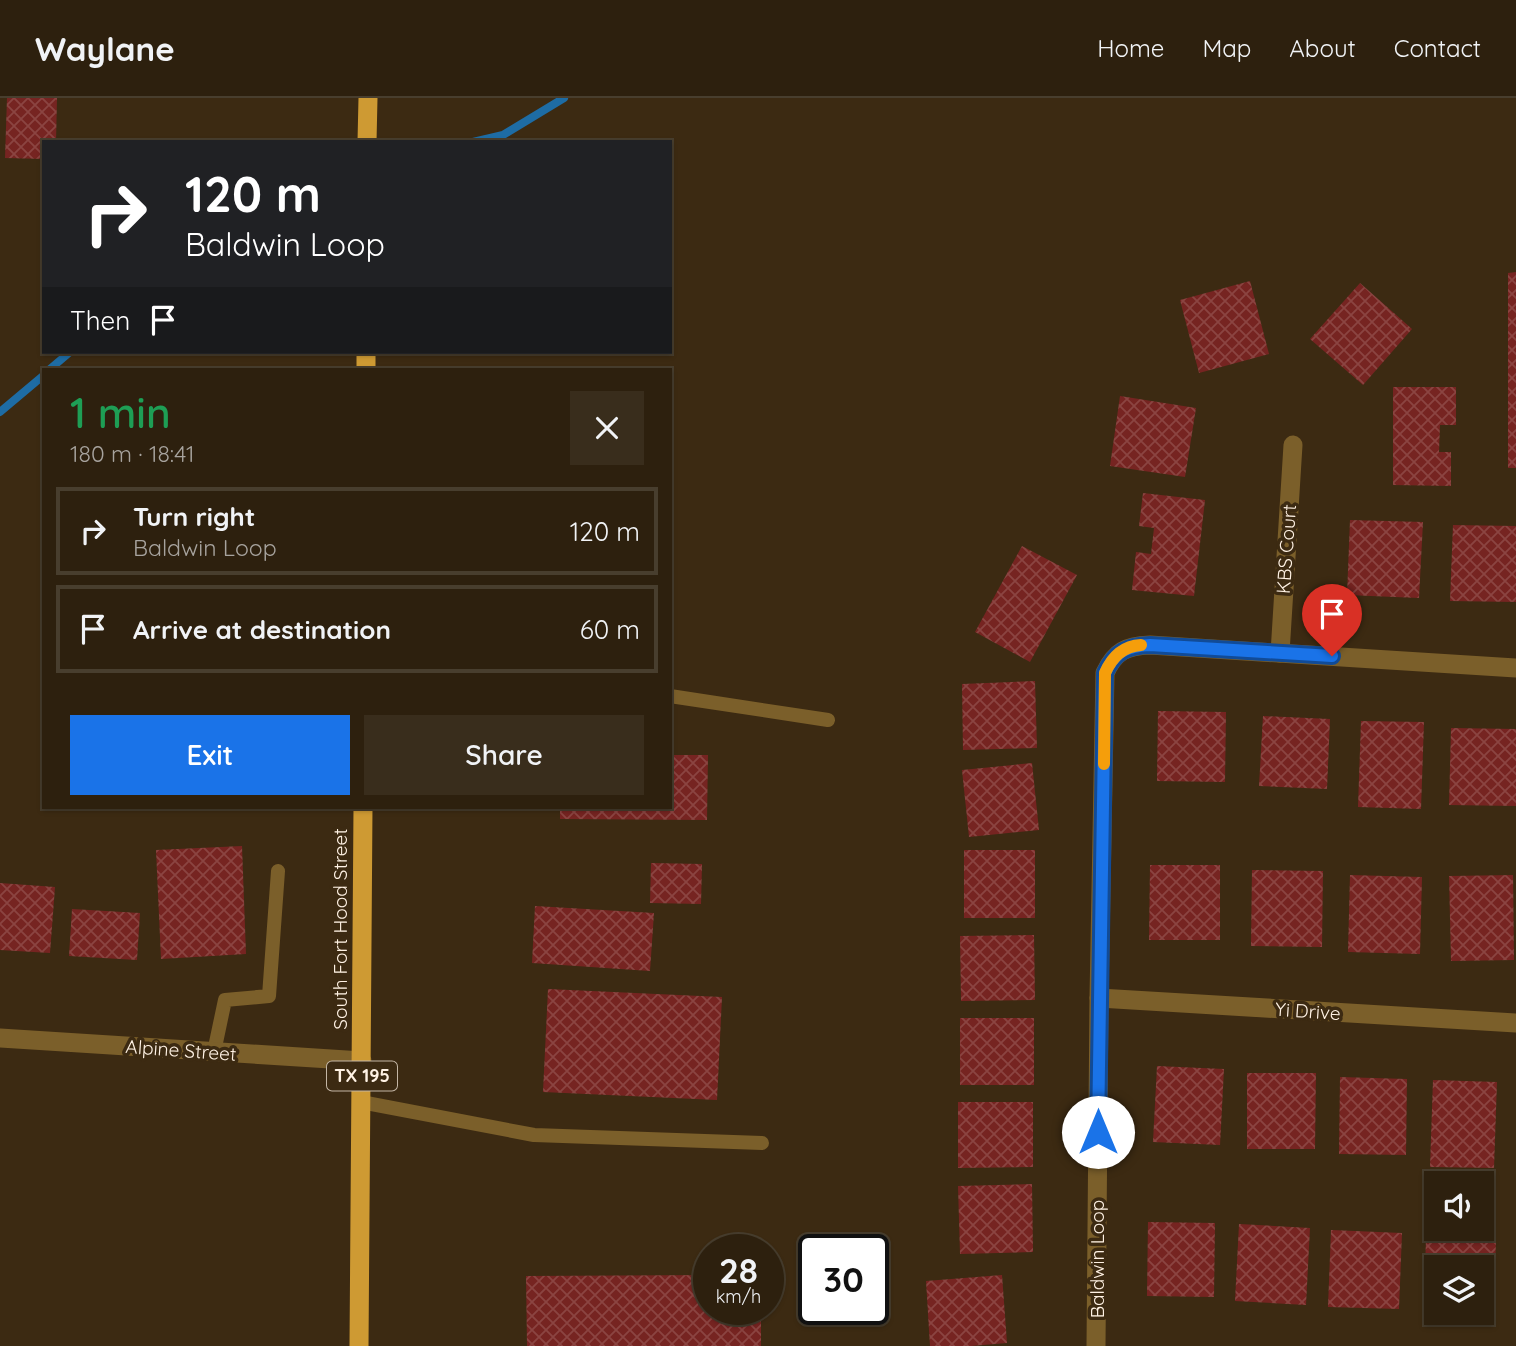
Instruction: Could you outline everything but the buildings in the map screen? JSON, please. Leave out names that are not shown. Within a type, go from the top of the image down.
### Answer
[{"type":"highway","points":[[367,140],[368,98]]},
{"type":"highway","name":"South Fort Hood Street","points":[[359,1346],[363,809]]},
{"type":"street","name":"KBS Court","points":[[1280,653],[1293,445]]},
{"type":"street","name":"Baldwin Loop","points":[[1096,1346],[1105,673],[1111,661],[1121,651],[1150,645],[1516,668]]},
{"type":"street","name":"Yi Drive","points":[[1099,998],[1516,1024]]},
{"type":"street","name":"Alpine Street","points":[[0,1038],[362,1061]]},
{"type":"lane","points":[[672,696],[828,720]]},
{"type":"lane","points":[[214,1052],[225,1000],[269,996],[278,871]]},
{"type":"lane","points":[[361,1102],[534,1135],[762,1143]]},
{"type":"waterway","points":[[482,140],[503,135],[564,98]]},
{"type":"waterway","points":[[51,368],[68,354]]},
{"type":"waterway","points":[[0,412],[42,377]]},
{"type":"slow traffic","points":[[1104,764],[1105,673],[1111,661],[1121,651],[1141,645]]},
{"type":"route","points":[[1098,1132],[1105,673],[1111,661],[1121,651],[1135,646],[1332,656]]}]
